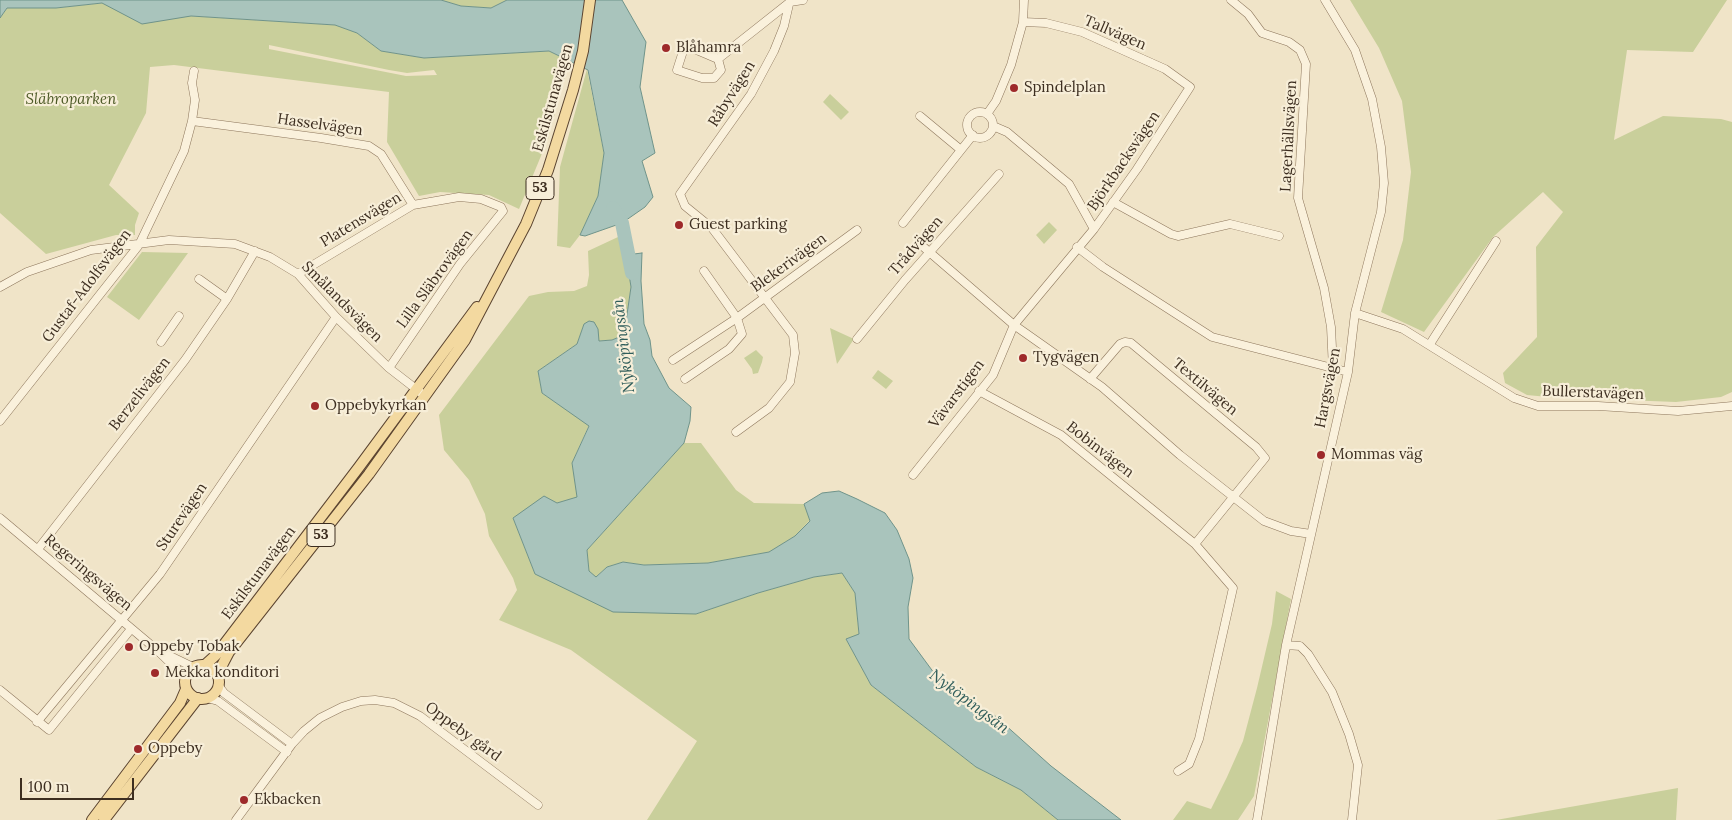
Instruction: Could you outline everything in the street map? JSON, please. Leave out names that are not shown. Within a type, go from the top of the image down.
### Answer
[{"type":"main road","name":"Eskilstunavägen","points":[[218,680],[229,652],[369,474],[465,340],[526,224],[544,179],[573,90],[583,51],[590,0]]},
{"type":"main road","name":"Eskilstunavägen","points":[[205,665],[216,655],[496,282]]},
{"type":"main road","points":[[92,820],[180,703],[186,690],[185,677],[193,667],[205,665],[218,680]]},
{"type":"main road","name":"53","points":[[104,820],[202,698],[215,693],[218,680]]},
{"type":"main road","points":[[186,690],[202,698]]},
{"type":"street","points":[[718,59],[790,1],[803,0]]},
{"type":"street","points":[[987,114],[1006,81],[1023,22],[1024,0]]},
{"type":"street","name":"Lagerhällsvägen","points":[[1231,0],[1248,14],[1262,33],[1289,42],[1300,50],[1306,64],[1298,198],[1324,288],[1331,327],[1333,369]]},
{"type":"street","name":"Hargsvägen","points":[[1257,820],[1286,645],[1348,372],[1355,313],[1381,212],[1384,183],[1381,147],[1372,99],[1354,50],[1325,0]]},
{"type":"street","name":"Råbyvägen","points":[[765,297],[712,228],[685,206],[680,194],[751,94],[774,51],[790,1]]},
{"type":"street","name":"Tallvägen","points":[[1023,22],[1046,23],[1082,32],[1165,70],[1190,87]]},
{"type":"street","points":[[685,45],[718,59],[721,70],[714,78],[702,78],[677,70],[685,45]]},
{"type":"street","name":"Gustaf-Adolfsvägen","points":[[0,421],[139,245],[184,151],[192,122],[195,100],[192,83],[194,71]]},
{"type":"street","name":"Björkbacksvägen","points":[[1077,247],[1094,229],[1114,202],[1190,87]]},
{"type":"street","points":[[978,112],[987,114],[991,119],[992,126],[987,136],[980,138],[973,135],[968,128],[971,116],[978,112]]},
{"type":"street","points":[[920,116],[961,150]]},
{"type":"street","name":"Hasselvägen","points":[[192,122],[369,146],[381,154],[413,205]]},
{"type":"street","points":[[992,126],[1007,132],[1068,184],[1094,229]]},
{"type":"street","points":[[903,223],[973,135]]},
{"type":"street","name":"Trådvägen","points":[[857,339],[929,252],[999,174]]},
{"type":"street","name":"Platensvägen","points":[[298,274],[413,205],[438,199],[459,197],[481,199],[501,207]]},
{"type":"street","points":[[1114,202],[1171,234],[1178,236],[1230,224],[1279,236]]},
{"type":"street","name":"Lilla Släbrovägen","points":[[389,368],[460,264],[502,211],[501,207]]},
{"type":"street","name":"Blekerivägen","points":[[673,360],[737,318],[857,230]]},
{"type":"street","name":"Smålandsvägen","points":[[0,287],[27,272],[91,250],[169,240],[236,244],[270,257],[298,274],[336,317],[389,368],[425,396]]},
{"type":"street","points":[[1430,344],[1496,241]]},
{"type":"street","points":[[920,244],[1014,325],[1090,379],[1264,521],[1291,531],[1311,534]]},
{"type":"street","points":[[1014,325],[1077,247],[1212,338],[1348,372]]},
{"type":"street","name":"Berzelivägen","points":[[38,549],[185,360],[228,299],[255,251]]},
{"type":"street","points":[[685,379],[730,349],[742,334],[737,318],[704,271]]},
{"type":"street","points":[[199,279],[228,299]]},
{"type":"street","points":[[736,432],[769,408],[790,382],[795,353],[793,335],[765,297]]},
{"type":"street","name":"Bullerstavägen","points":[[1355,313],[1403,329],[1430,344],[1514,398],[1538,406],[1598,406],[1678,411],[1732,406]]},
{"type":"street","points":[[161,342],[179,316]]},
{"type":"street","name":"Sturevägen","points":[[37,722],[160,574],[336,317]]},
{"type":"street","name":"Vävarstigen","points":[[913,475],[993,375],[1014,325]]},
{"type":"street","name":"Textilvägen","points":[[1090,379],[1120,344],[1125,342],[1131,343],[1256,447],[1265,458],[1234,498]]},
{"type":"street","name":"Bobinvägen","points":[[979,391],[1061,435],[1195,544],[1233,588],[1199,739],[1189,764],[1178,771]]},
{"type":"street","points":[[1195,544],[1234,498]]},
{"type":"street","name":"Regeringsvägen","points":[[0,518],[157,650],[185,677]]},
{"type":"street","points":[[0,690],[49,730],[132,629]]},
{"type":"street","points":[[1286,645],[1300,646],[1308,654],[1332,692],[1349,734],[1358,765],[1352,820]]},
{"type":"street","name":"Regeringsvägen","points":[[157,650],[193,667]]},
{"type":"street","points":[[218,680],[224,693],[292,744]]},
{"type":"street","points":[[202,698],[218,701],[287,752]]},
{"type":"street","name":"Oppeby gård","points":[[236,820],[292,744],[320,718],[342,707],[368,701],[394,703],[420,716],[538,805]]},
{"type":"green space","points":[[441,0],[507,0],[491,8],[461,6]]},
{"type":"green space","points":[[1350,0],[1727,0],[1693,52],[1627,50],[1614,140],[1663,116],[1721,119],[1732,122],[1732,392],[1721,397],[1676,402],[1548,397],[1527,395],[1505,383],[1503,373],[1537,337],[1536,247],[1563,212],[1543,192],[1493,237],[1424,332],[1381,312],[1403,240],[1411,172],[1402,101],[1379,48]]},
{"type":"green space","name":"Släbroparken","points":[[102,3],[191,16],[336,25],[357,33],[381,51],[424,58],[549,51],[569,61],[548,139],[519,209],[489,195],[440,192],[419,196],[387,142],[389,92],[174,65],[150,67],[146,113],[109,185],[139,213],[135,225],[135,235],[116,235],[46,254],[0,213],[0,18],[7,8],[56,8]],"holes":[[[269,45],[407,73],[434,70],[437,75],[406,76],[269,49]]]},
{"type":"green space","points":[[587,69],[604,154],[598,196],[580,235],[570,248],[557,246],[560,167]]},
{"type":"green space","points":[[830,94],[849,112],[841,120],[823,102]]},
{"type":"green space","points":[[1049,222],[1057,230],[1044,244],[1036,235]]},
{"type":"green space","points":[[618,237],[626,255],[631,287],[624,335],[612,340],[598,341],[584,324],[577,344],[538,371],[542,393],[589,425],[572,463],[578,497],[513,518],[535,574],[696,614],[814,577],[842,573],[855,593],[859,635],[846,639],[871,685],[976,767],[1021,790],[1058,820],[647,820],[697,741],[571,650],[499,620],[517,590],[513,578],[489,536],[485,514],[469,480],[444,450],[439,415],[529,296],[548,292],[574,291],[587,286],[589,275],[588,251]]},
{"type":"green space","points":[[142,252],[188,253],[139,320],[107,297]]},
{"type":"green space","points":[[830,328],[854,339],[837,364]]},
{"type":"green space","points":[[756,350],[763,357],[758,373],[753,374],[752,369],[744,358]]},
{"type":"green space","points":[[878,370],[893,381],[886,389],[872,378]]},
{"type":"green space","points":[[684,443],[701,443],[736,490],[754,503],[804,504],[810,520],[795,536],[770,552],[708,563],[644,565],[623,562],[607,567],[595,578],[589,571],[587,550]]},
{"type":"green space","points":[[1276,591],[1291,599],[1254,796],[1238,820],[1173,820],[1187,801],[1211,809],[1227,777],[1243,741],[1257,688],[1272,624]]},
{"type":"green space","points":[[1678,788],[1676,820],[1496,820]]},
{"type":"water","points":[[0,0],[441,0],[461,6],[491,8],[507,0],[622,0],[646,42],[640,87],[655,153],[642,161],[653,197],[645,207],[622,223],[585,236],[580,235],[598,196],[604,153],[588,70],[549,51],[424,58],[381,51],[357,33],[335,25],[191,16],[142,24],[102,3],[56,8],[7,8],[0,18]]},
{"type":"water","points":[[642,253],[641,281],[644,324],[650,340],[652,356],[669,388],[691,407],[690,421],[684,443],[587,550],[589,571],[596,577],[607,567],[623,562],[644,565],[708,563],[769,552],[795,536],[810,521],[804,504],[822,493],[839,491],[857,499],[885,513],[897,530],[909,559],[913,578],[908,607],[909,639],[937,677],[972,704],[993,714],[1051,766],[1121,820],[1058,820],[1021,790],[976,767],[871,685],[846,639],[859,634],[855,593],[842,573],[814,577],[696,614],[613,612],[535,574],[513,518],[544,496],[557,503],[577,497],[572,463],[589,426],[542,393],[538,371],[577,344],[584,324],[589,321],[594,322],[598,329],[599,341],[612,340],[624,335],[631,287],[626,255]]},
{"type":"waterway","name":"Nyköpingsån","points":[[613,208],[622,223],[632,273]]},
{"type":"place","name":"Blåhamra","points":[[666,48]]},
{"type":"place","name":"Spindelplan","points":[[1014,88]]},
{"type":"place","name":"Guest parking","points":[[679,225]]},
{"type":"place","name":"Tygvägen","points":[[1023,358]]},
{"type":"place","name":"Oppebykyrkan","points":[[315,406]]},
{"type":"place","name":"Mommas väg","points":[[1321,455]]},
{"type":"place","name":"Oppeby Tobak","points":[[129,647]]},
{"type":"place","name":"Mekka konditori","points":[[155,673]]},
{"type":"place","name":"Oppeby","points":[[138,749]]},
{"type":"place","name":"Ekbacken","points":[[244,800]]}]
